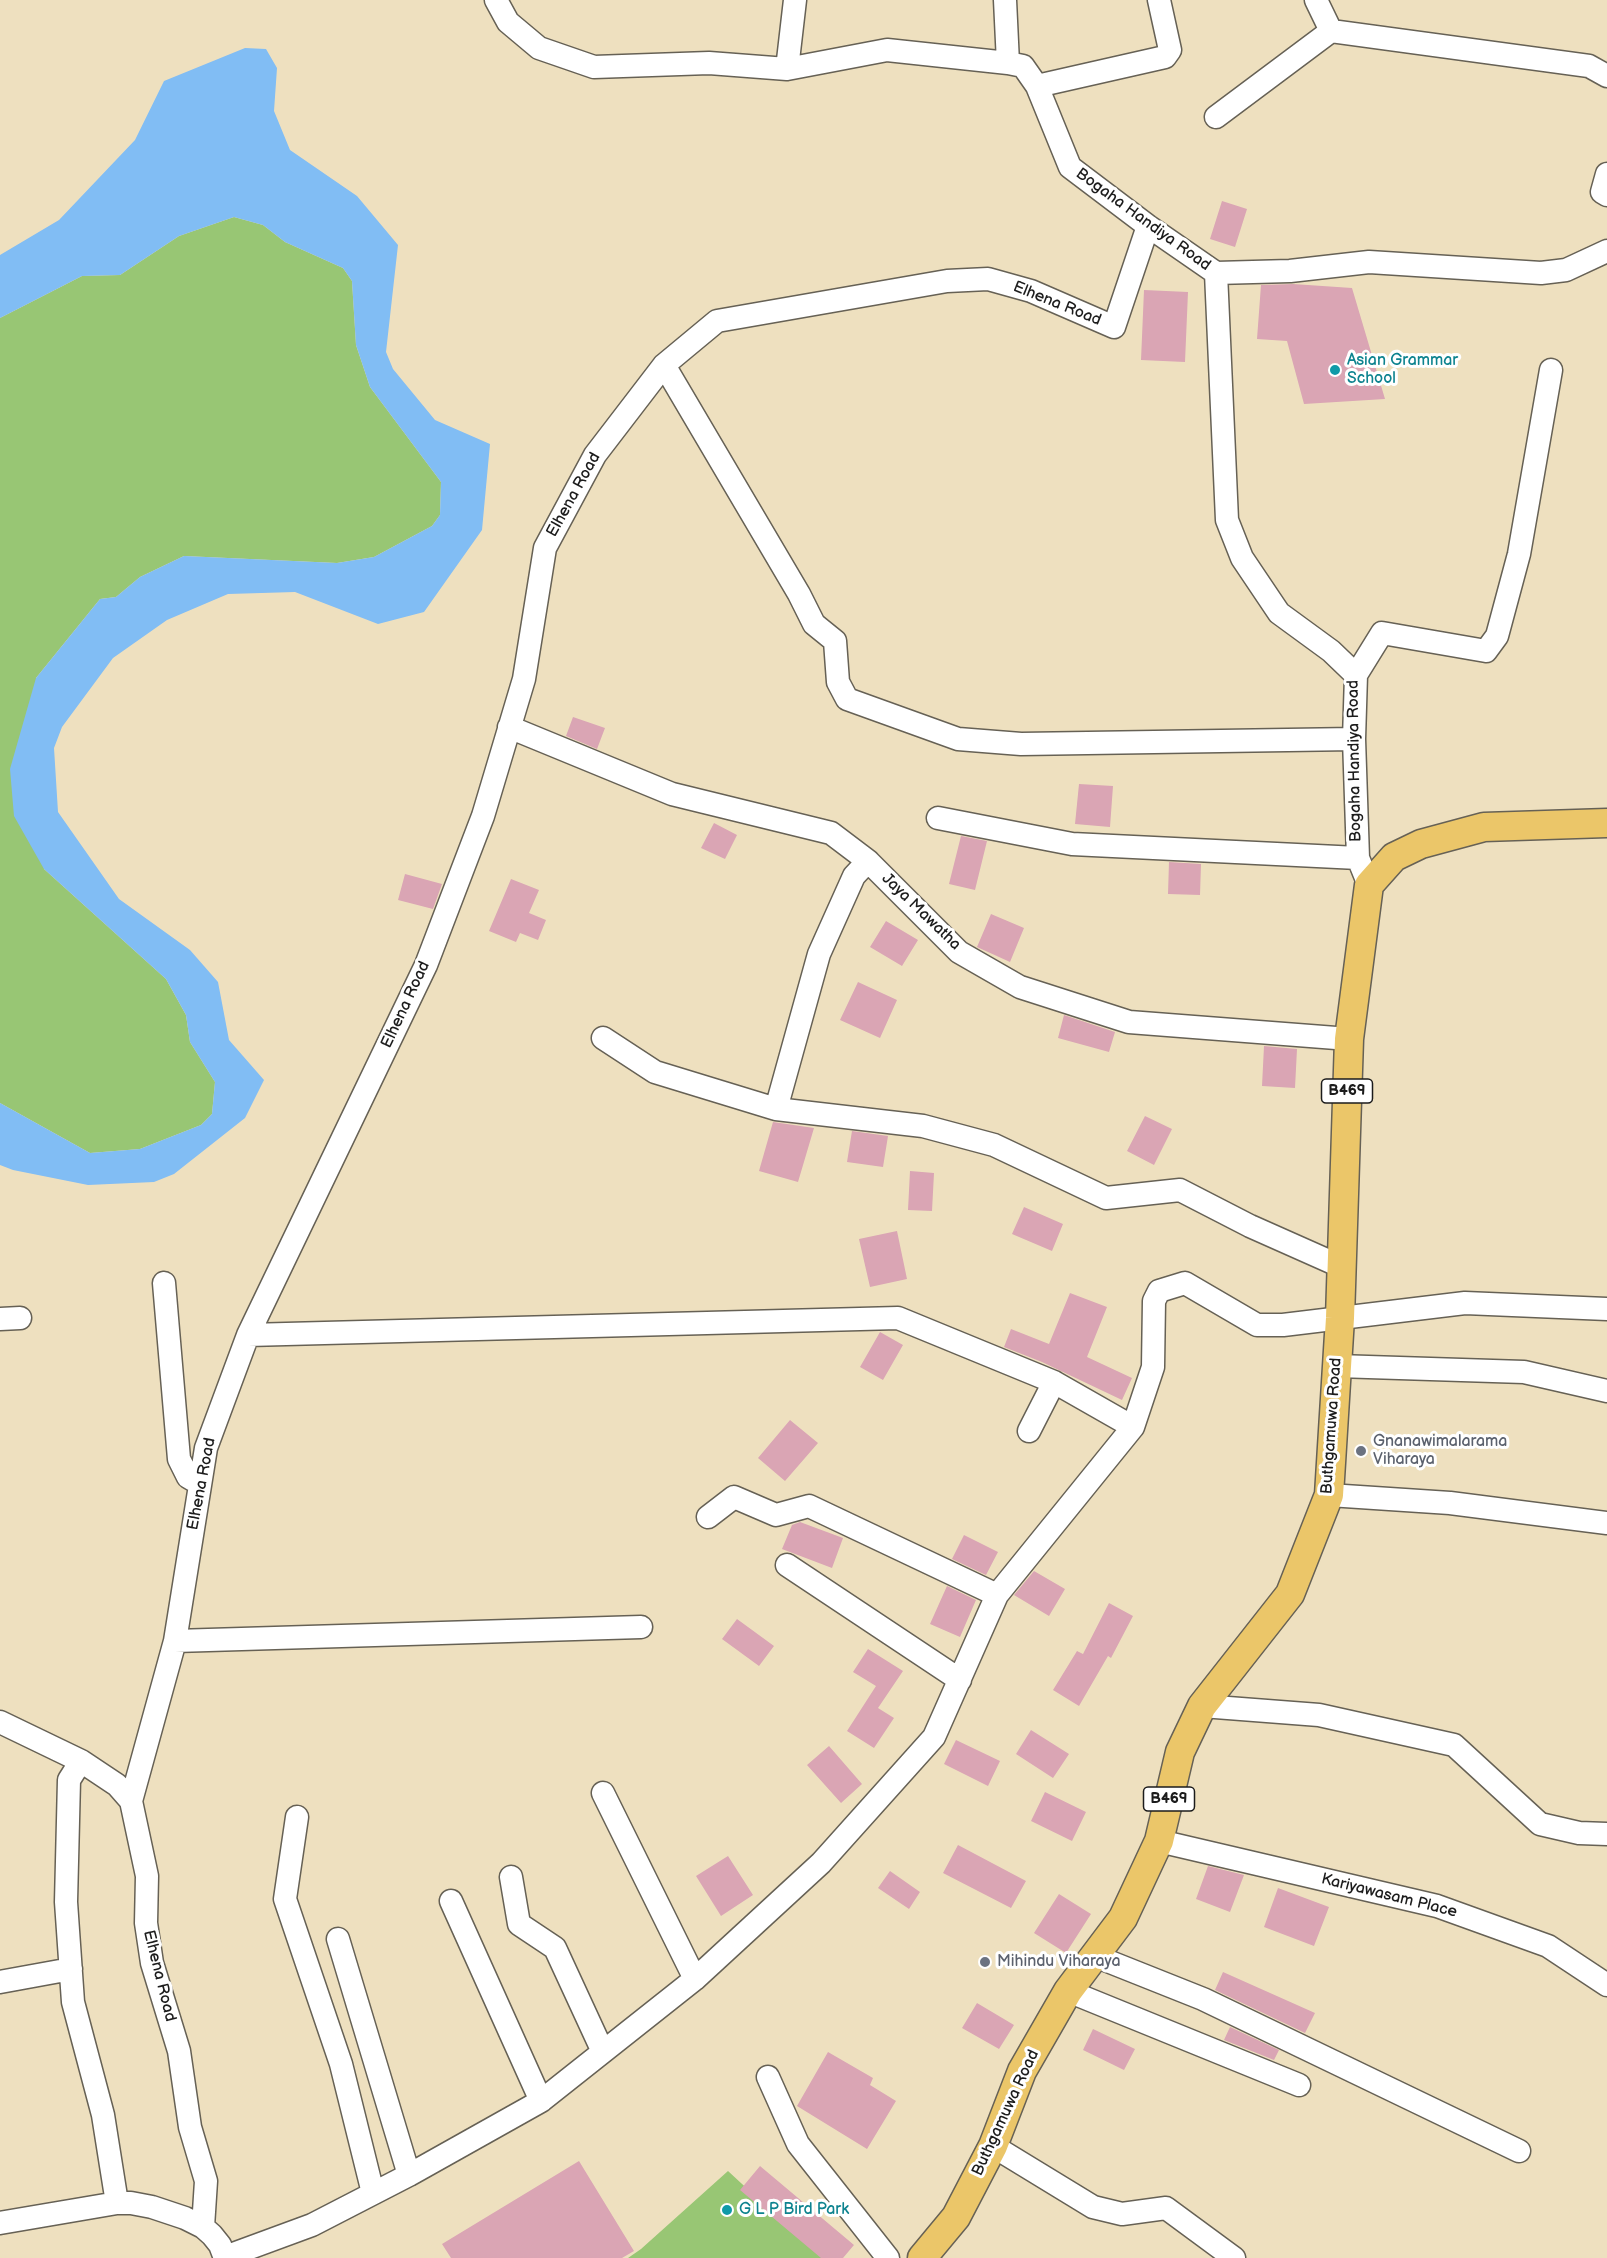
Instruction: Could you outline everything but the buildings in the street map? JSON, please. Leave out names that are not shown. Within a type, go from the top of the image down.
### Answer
[{"type":"main road","points":[[1369,885],[1394,857],[1421,844],[1484,827],[1607,824]]},
{"type":"main road","name":"Buthgamuwa Road","points":[[922,2258],[956,2217],[993,2146],[1022,2071],[1068,1991],[1123,1918],[1159,1841],[1180,1752],[1203,1706],[1290,1594],[1329,1495],[1340,1318],[1349,1039],[1369,885]]},
{"type":"street","name":"Bogaha Handiya Road","points":[[496,0],[508,22],[539,48],[594,67],[709,63],[787,69],[887,50],[1023,66],[1037,86],[1070,167],[1148,226],[1216,273],[1227,520],[1242,558],[1279,613],[1331,651],[1356,675],[1354,739],[1358,858],[1369,885]]},
{"type":"street","points":[[787,69],[795,0]]},
{"type":"street","points":[[1005,0],[1008,63]]},
{"type":"street","points":[[1037,86],[1165,57],[1170,50],[1159,0]]},
{"type":"street","points":[[1316,0],[1331,31]]},
{"type":"street","points":[[1216,117],[1331,31],[1589,66],[1607,76]]},
{"type":"street","points":[[1607,174],[1602,192],[1607,195]]},
{"type":"street","name":"Elhena Road","points":[[203,2228],[206,2181],[190,2127],[179,2051],[152,1963],[146,1923],[147,1876],[131,1802],[175,1641],[206,1448],[248,1335],[426,965],[483,816],[524,679],[545,548],[595,454],[664,365],[717,321],[947,281],[988,279],[1021,288],[1114,327],[1148,226]]},
{"type":"street","points":[[1216,273],[1290,271],[1369,262],[1541,273],[1566,270],[1607,251]]},
{"type":"street","points":[[664,365],[799,594],[814,624],[835,641],[838,682],[847,699],[958,739],[1021,744],[1354,739]]},
{"type":"street","points":[[1356,675],[1382,633],[1486,651],[1497,636],[1519,554],[1551,370]]},
{"type":"street","name":"Jaya Mawatha","points":[[509,727],[672,794],[831,833],[868,861],[959,952],[1020,987],[1129,1022],[1349,1039]]},
{"type":"street","points":[[938,818],[1072,844],[1358,858]]},
{"type":"street","points":[[776,1109],[819,954],[854,876],[868,861]]},
{"type":"street","points":[[603,1038],[655,1072],[776,1109],[923,1126],[994,1145],[1106,1198],[1180,1190],[1250,1226],[1341,1266]]},
{"type":"street","points":[[164,1283],[179,1459],[188,1477],[200,1484]]},
{"type":"street","points":[[0,2223],[117,2203],[152,2207],[185,2218],[203,2228],[212,2235],[225,2257],[312,2224],[409,2175],[541,2100],[695,1979],[821,1863],[899,1779],[934,1737],[996,1595],[1133,1427],[1153,1367],[1154,1301],[1159,1291],[1185,1283],[1257,1325],[1465,1303],[1607,1309]]},
{"type":"street","points":[[248,1335],[898,1318],[1054,1382],[1133,1427]]},
{"type":"street","points":[[1337,1366],[1524,1372],[1607,1391]]},
{"type":"street","points":[[1029,1431],[1054,1382]]},
{"type":"street","points":[[1329,1495],[1450,1503],[1607,1523]]},
{"type":"street","points":[[708,1517],[734,1497],[776,1515],[808,1506],[996,1595]]},
{"type":"street","points":[[787,1565],[960,1680]]},
{"type":"street","points":[[175,1641],[641,1627]]},
{"type":"street","points":[[1203,1706],[1319,1715],[1454,1745],[1540,1824],[1579,1833],[1607,1834]]},
{"type":"street","points":[[0,1722],[81,1761],[117,1785],[131,1802]]},
{"type":"street","points":[[81,1761],[69,1780],[66,1902],[73,2002],[103,2115],[117,2203]]},
{"type":"street","points":[[603,1793],[695,1979]]},
{"type":"street","points":[[297,1817],[285,1899],[341,2064],[373,2193]]},
{"type":"street","name":"Kariyawasam Place","points":[[1159,1841],[1437,1906],[1548,1946],[1607,1985]]},
{"type":"street","points":[[511,1876],[519,1924],[555,1948],[603,2052]]},
{"type":"street","points":[[451,1901],[541,2100]]},
{"type":"street","points":[[338,1940],[409,2175]]},
{"type":"street","points":[[1095,1956],[1203,2000],[1519,2151]]},
{"type":"street","points":[[0,1982],[71,1970]]},
{"type":"street","points":[[1068,1991],[1299,2085]]},
{"type":"street","points":[[768,2077],[798,2144],[888,2258]]},
{"type":"street","points":[[993,2146],[1094,2207],[1122,2214],[1166,2208],[1234,2258]]},
{"type":"green space","points":[[234,217],[263,225],[285,242],[343,268],[352,281],[356,345],[370,387],[441,482],[440,515],[432,526],[374,557],[337,563],[184,556],[140,577],[116,597],[100,599],[36,678],[44,869],[166,979],[186,1015],[190,1042],[215,1082],[212,1114],[201,1125],[140,1149],[90,1153],[0,1103],[0,318],[82,276],[120,275],[179,236]]},
{"type":"green space","name":"G L P Bird Park","points":[[728,2171],[822,2258],[628,2258],[641,2249]]},
{"type":"water","points":[[245,48],[266,49],[277,68],[274,111],[290,150],[357,196],[398,245],[386,352],[393,369],[435,420],[490,444],[482,530],[424,612],[378,624],[295,592],[228,594],[167,620],[113,658],[62,727],[54,748],[58,812],[119,899],[190,950],[218,982],[229,1040],[264,1080],[245,1118],[174,1174],[154,1182],[88,1185],[13,1170],[0,1165],[0,1103],[90,1153],[140,1149],[201,1125],[212,1114],[215,1082],[190,1042],[186,1015],[166,979],[44,869],[14,816],[10,769],[36,678],[100,599],[116,597],[140,577],[184,556],[337,563],[374,557],[432,526],[440,515],[441,482],[370,387],[356,345],[352,281],[343,268],[285,242],[263,225],[234,217],[179,236],[120,275],[82,276],[0,318],[0,255],[59,220],[135,140],[164,81]]},
{"type":"place","name":"Asian Grammar School","points":[[1335,370]]},
{"type":"place","name":"Gnanawimalarama Viharaya","points":[[1361,1451]]},
{"type":"place","name":"Mihindu Viharaya","points":[[985,1962]]},
{"type":"place","name":"G L P Bird Park","points":[[727,2210]]}]
